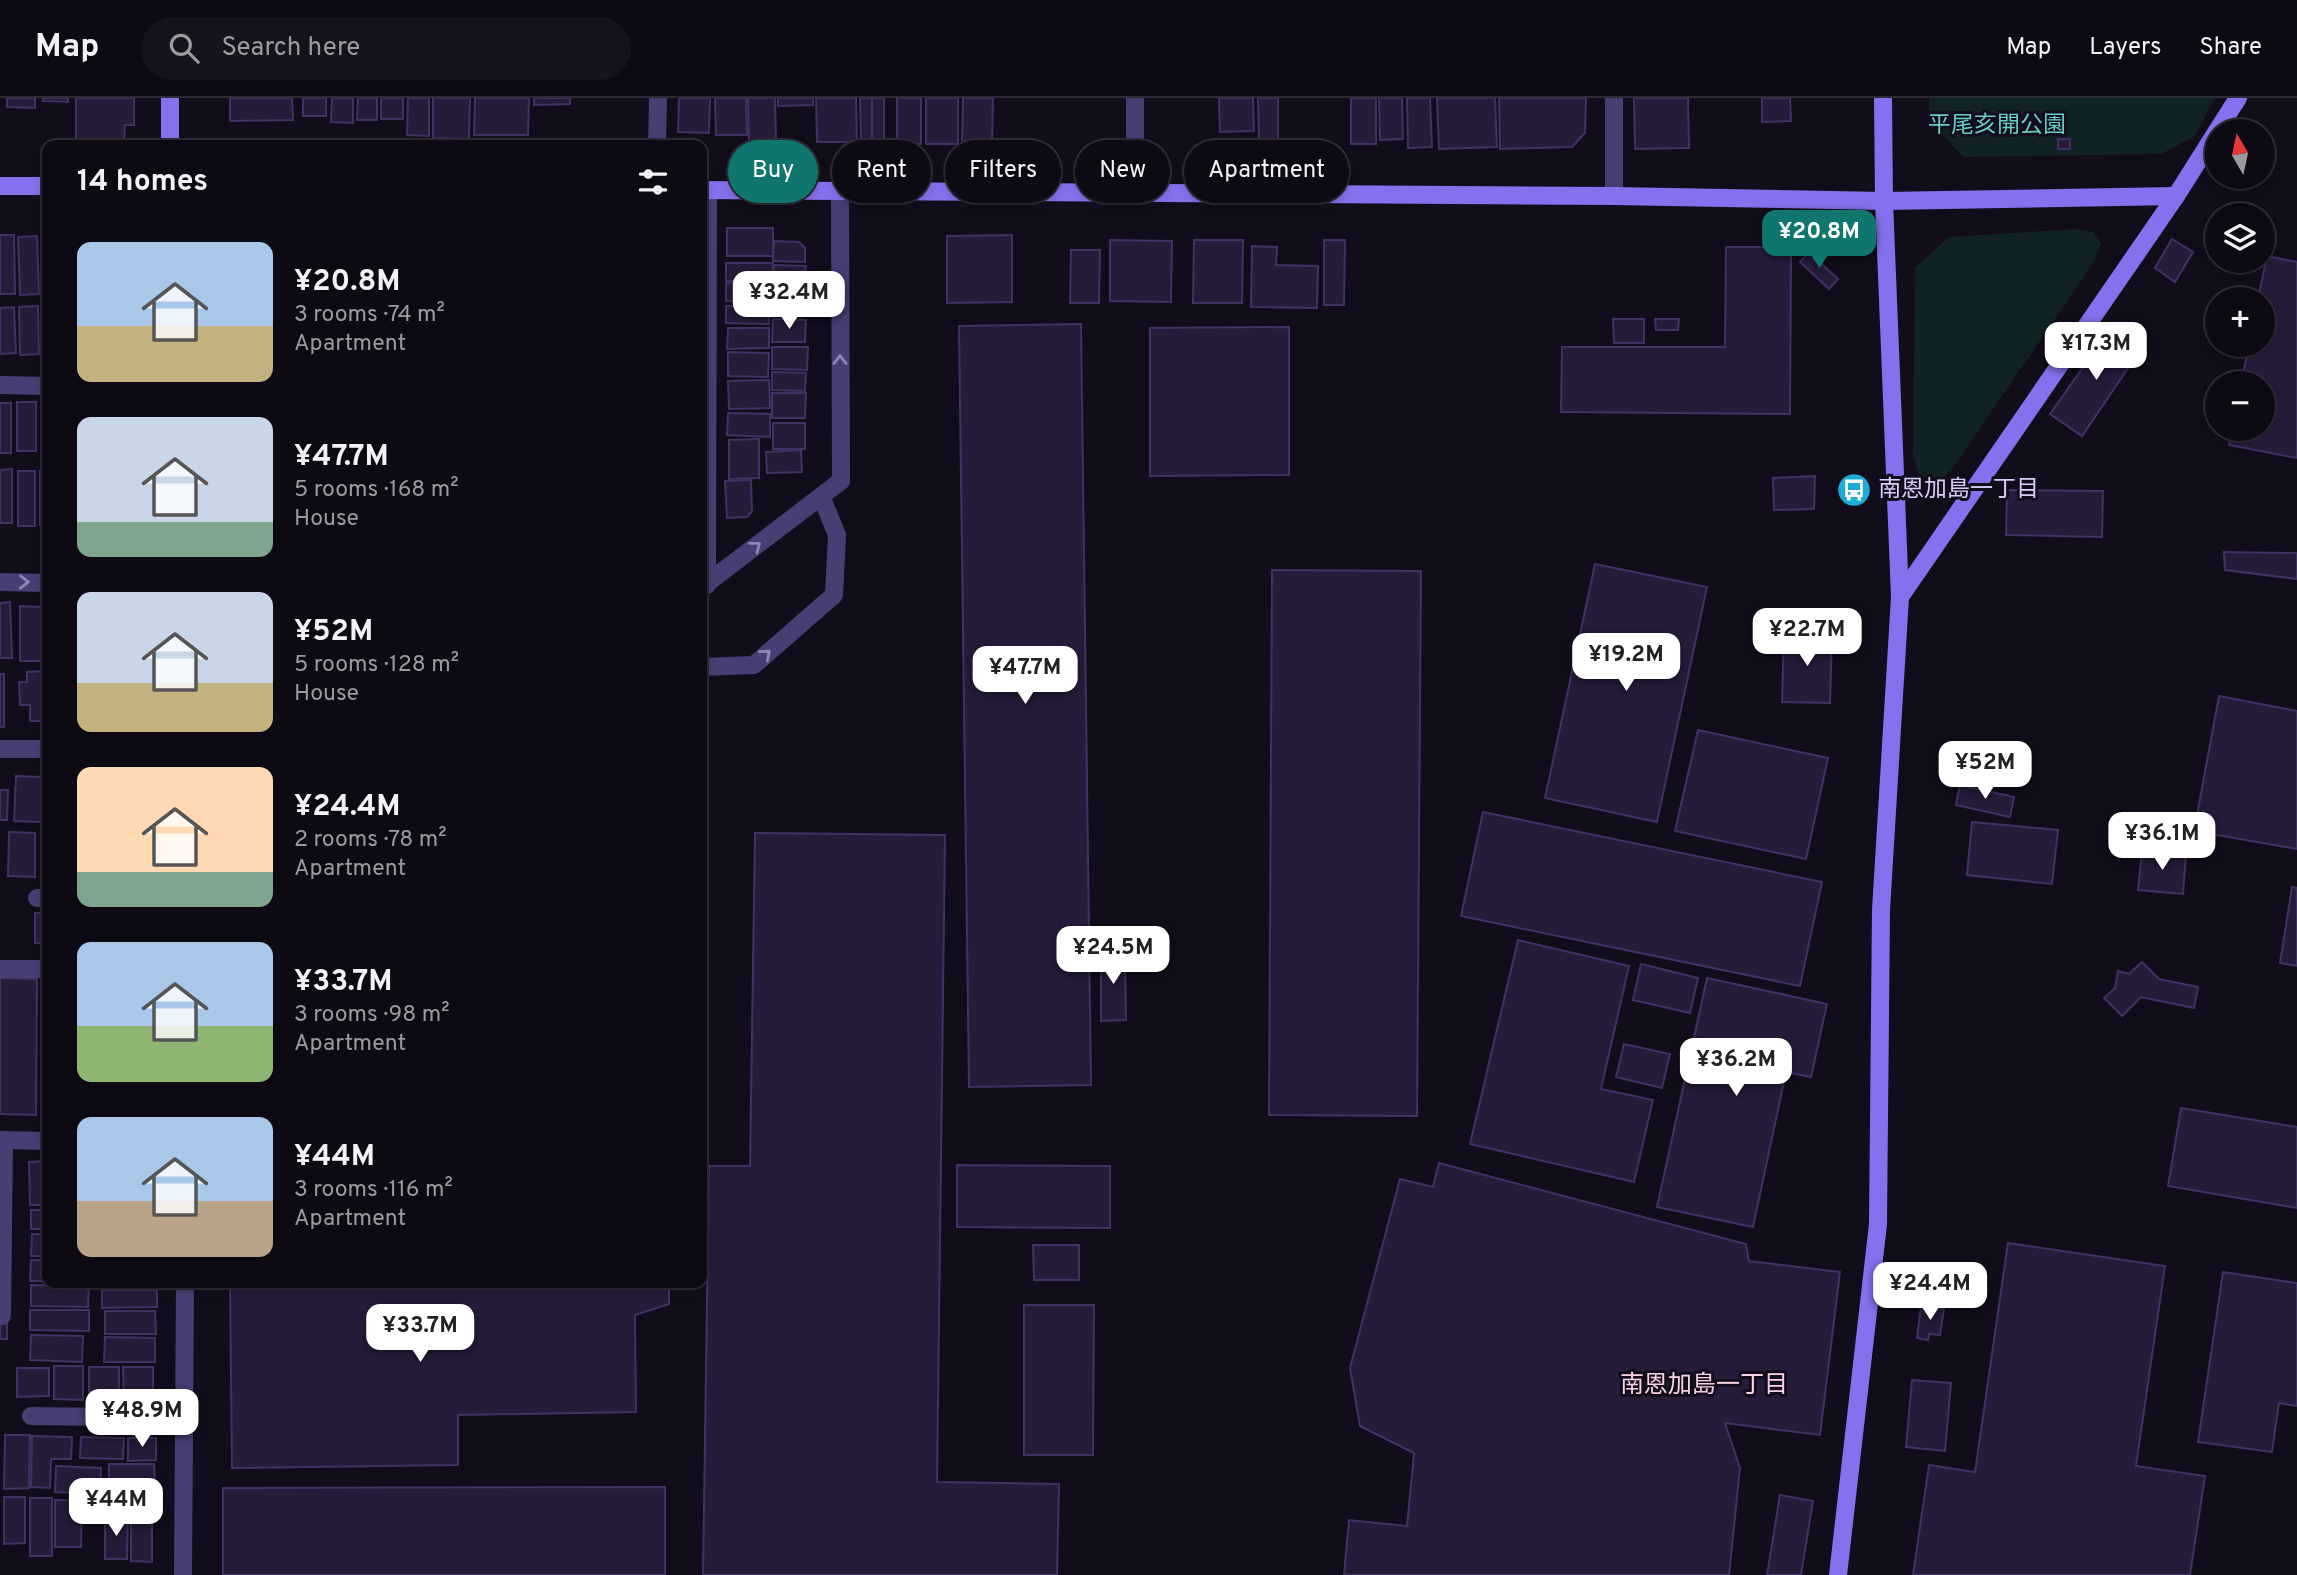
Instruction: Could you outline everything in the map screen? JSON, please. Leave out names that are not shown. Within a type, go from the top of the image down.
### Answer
[{"type":"street","points":[[170,98],[170,140]]},
{"type":"street","points":[[657,140],[658,98]]},
{"type":"street","points":[[1135,98],[1135,140]]},
{"type":"street","points":[[1614,98],[1614,196]]},
{"type":"street","points":[[1838,1575],[1878,1224],[1881,910],[1900,597],[1884,201],[1883,98]]},
{"type":"street","points":[[2225,119],[2238,98]]},
{"type":"street","points":[[1900,597],[2205,150]]},
{"type":"street","points":[[0,186],[42,186]]},
{"type":"street","points":[[707,190],[832,191]]},
{"type":"street","points":[[931,192],[1075,193]]},
{"type":"street","points":[[1170,194],[1614,196],[1884,201],[2176,196]]},
{"type":"street","points":[[707,584],[841,481],[840,203]]},
{"type":"street","points":[[0,385],[42,386]]},
{"type":"street","points":[[707,667],[754,665],[834,595],[837,535],[821,496]]},
{"type":"street","points":[[0,582],[42,583]]},
{"type":"street","points":[[0,749],[42,749]]},
{"type":"street","points":[[0,969],[42,969]]},
{"type":"street","points":[[2,1315],[2,1140],[42,1141]]},
{"type":"street","points":[[183,1575],[185,1288]]},
{"type":"street","points":[[31,1416],[184,1418]]},
{"type":"green space","name":"平尾亥開公園","points":[[1929,98],[2215,98],[2195,136],[2161,154],[1963,157],[1929,119]]},
{"type":"green space","points":[[2077,229],[2093,232],[2101,244],[2094,262],[1950,472],[1937,483],[1920,476],[1913,456],[1915,268],[1949,237]]},
{"type":"building","points":[[7,98],[35,98],[35,108],[7,107]]},
{"type":"building","points":[[43,98],[68,98],[68,102],[43,101]]},
{"type":"building","points":[[76,98],[134,98],[134,125],[125,125],[124,140],[76,140]]},
{"type":"building","points":[[230,98],[292,98],[293,120],[230,121]]},
{"type":"building","points":[[303,98],[326,98],[326,116],[303,116]]},
{"type":"building","points":[[332,98],[353,98],[353,123],[331,122]]},
{"type":"building","points":[[358,98],[377,98],[377,120],[357,120]]},
{"type":"building","points":[[381,98],[403,98],[403,119],[381,119]]},
{"type":"building","points":[[408,98],[429,98],[429,136],[407,135]]},
{"type":"building","points":[[433,98],[470,98],[469,139],[433,138]]},
{"type":"building","points":[[475,98],[529,98],[528,135],[474,135]]},
{"type":"building","points":[[534,98],[570,98],[570,104],[534,105]]},
{"type":"building","points":[[679,98],[710,98],[709,133],[678,132]]},
{"type":"building","points":[[715,98],[746,98],[747,135],[716,135]]},
{"type":"building","points":[[748,98],[775,98],[776,140],[749,140]]},
{"type":"building","points":[[778,98],[813,98],[813,105],[778,106]]},
{"type":"building","points":[[816,98],[856,98],[857,140],[817,140]]},
{"type":"building","points":[[860,98],[872,98],[872,140],[861,140]]},
{"type":"building","points":[[872,98],[884,98],[884,140],[872,140]]},
{"type":"building","points":[[897,98],[921,98],[921,140],[897,140]]},
{"type":"building","points":[[926,98],[958,98],[958,140],[931,144],[931,140],[926,140]]},
{"type":"building","points":[[963,98],[993,98],[992,140],[962,140]]},
{"type":"building","points":[[1219,98],[1253,98],[1254,131],[1220,132]]},
{"type":"building","points":[[1258,98],[1278,98],[1278,140],[1259,140]]},
{"type":"building","points":[[1351,98],[1376,98],[1376,144],[1351,144]]},
{"type":"building","points":[[1379,98],[1402,98],[1403,139],[1380,140]]},
{"type":"building","points":[[1407,98],[1430,98],[1432,147],[1408,148]]},
{"type":"building","points":[[1437,98],[1495,98],[1497,147],[1439,149]]},
{"type":"building","points":[[1499,98],[1586,98],[1585,133],[1572,147],[1500,149]]},
{"type":"building","points":[[1634,98],[1688,98],[1689,148],[1635,149]]},
{"type":"building","points":[[1762,98],[1790,98],[1791,121],[1762,122]]},
{"type":"building","points":[[2058,139],[2070,139],[2070,149],[2058,149]]},
{"type":"building","points":[[727,228],[773,228],[773,256],[727,256]]},
{"type":"building","points":[[0,235],[14,235],[15,294],[0,294]]},
{"type":"building","points":[[1012,235],[1012,302],[947,303],[947,236]]},
{"type":"building","points":[[37,236],[39,294],[20,295],[18,237]]},
{"type":"building","points":[[2172,239],[2193,252],[2175,282],[2155,268]]},
{"type":"building","points":[[1110,240],[1172,241],[1171,302],[1110,301]]},
{"type":"building","points":[[1194,240],[1243,240],[1242,303],[1193,303]]},
{"type":"building","points":[[1324,240],[1345,240],[1344,305],[1324,305]]},
{"type":"building","points":[[774,241],[799,242],[805,248],[805,262],[773,261]]},
{"type":"building","points":[[1252,246],[1277,247],[1276,265],[1318,266],[1317,308],[1251,307]]},
{"type":"building","points":[[1726,247],[1791,247],[1790,414],[1561,412],[1562,347],[1725,347]]},
{"type":"building","points":[[1071,250],[1100,250],[1099,303],[1070,303]]},
{"type":"building","points":[[1809,252],[1838,279],[1829,289],[1800,262]]},
{"type":"building","points":[[2275,258],[2297,262],[2297,458],[2229,445],[2230,441],[2275,441],[2275,371],[2244,371],[2246,357],[2275,357],[2275,287],[2261,287],[2263,273],[2275,273]]},
{"type":"building","points":[[726,263],[773,263],[773,281],[726,281]]},
{"type":"building","points":[[774,265],[806,266],[804,288],[773,286]]},
{"type":"building","points":[[726,283],[771,284],[771,302],[726,301]]},
{"type":"building","points":[[774,291],[807,292],[806,315],[773,314]]},
{"type":"building","points":[[38,306],[39,354],[20,355],[19,307]]},
{"type":"building","points":[[726,306],[769,306],[769,324],[726,323]]},
{"type":"building","points":[[14,307],[16,353],[0,354],[0,308]]},
{"type":"building","points":[[773,319],[806,320],[805,342],[772,342]]},
{"type":"building","points":[[1613,319],[1644,319],[1644,343],[1614,343]]},
{"type":"building","points":[[1655,319],[1679,319],[1678,330],[1656,330]]},
{"type":"building","points":[[1081,324],[1091,1085],[969,1087],[959,326]]},
{"type":"building","points":[[1289,327],[1289,475],[1150,476],[1150,328]]},
{"type":"building","points":[[728,328],[769,328],[769,348],[727,349]]},
{"type":"building","points":[[2111,328],[2141,349],[2082,436],[2050,414]]},
{"type":"building","points":[[772,347],[808,347],[807,370],[772,369]]},
{"type":"building","points":[[728,352],[769,353],[768,377],[728,376]]},
{"type":"building","points":[[772,372],[806,373],[805,391],[772,390]]},
{"type":"building","points":[[769,380],[770,408],[729,409],[728,381]]},
{"type":"building","points":[[772,393],[806,393],[805,418],[772,418]]},
{"type":"building","points":[[17,402],[36,402],[36,451],[17,451]]},
{"type":"building","points":[[0,403],[11,403],[11,453],[0,453]]},
{"type":"building","points":[[728,413],[770,414],[770,437],[727,435]]},
{"type":"building","points":[[773,423],[805,423],[805,449],[773,449]]},
{"type":"building","points":[[759,439],[759,478],[729,479],[729,440]]},
{"type":"building","points":[[801,450],[802,472],[767,473],[766,452]]},
{"type":"building","points":[[12,469],[12,523],[0,523],[0,470]]},
{"type":"building","points":[[18,471],[35,471],[35,526],[18,526]]},
{"type":"building","points":[[40,471],[42,471],[42,525]]},
{"type":"building","points":[[1815,476],[1814,509],[1774,510],[1773,478]]},
{"type":"building","points":[[751,480],[752,511],[747,517],[727,518],[725,481]]},
{"type":"building","points":[[2007,490],[2103,491],[2102,537],[2006,535]]},
{"type":"building","points":[[2224,552],[2297,553],[2297,579],[2225,570]]},
{"type":"building","points":[[1595,564],[1707,587],[1657,822],[1545,798]]},
{"type":"building","points":[[1272,570],[1421,571],[1417,1116],[1269,1115]]},
{"type":"building","points":[[10,602],[12,658],[0,658],[0,603]]},
{"type":"building","points":[[20,606],[42,607],[42,661],[20,661]]},
{"type":"building","points":[[1784,633],[1832,634],[1830,703],[1782,702]]},
{"type":"building","points":[[42,671],[42,721],[30,721],[30,705],[20,705],[19,682],[27,682],[27,672]]},
{"type":"building","points":[[0,674],[4,674],[4,727],[0,727]]},
{"type":"building","points":[[2219,696],[2297,711],[2297,849],[2194,831]]},
{"type":"building","points":[[1698,730],[1828,758],[1806,859],[1675,831]]},
{"type":"building","points":[[16,776],[42,777],[41,822],[14,821]]},
{"type":"building","points":[[1960,785],[2014,797],[2010,817],[1956,805]]},
{"type":"building","points":[[0,790],[8,790],[7,820],[0,820]]},
{"type":"building","points":[[1483,812],[1822,882],[1800,986],[1461,916]]},
{"type":"building","points":[[1972,822],[2058,830],[2052,884],[1967,875]]},
{"type":"building","points":[[9,832],[35,833],[35,877],[8,876]]},
{"type":"building","points":[[755,833],[945,835],[937,1482],[1059,1484],[1057,1575],[703,1575],[709,1166],[750,1166]]},
{"type":"building","points":[[2168,835],[2191,840],[2189,849],[2166,845]]},
{"type":"building","points":[[2142,850],[2186,853],[2183,894],[2138,890]]},
{"type":"building","points":[[2292,887],[2297,888],[2297,966],[2280,963]]},
{"type":"building","points":[[35,913],[42,913],[42,943],[35,943]]},
{"type":"building","points":[[1518,940],[1629,966],[1601,1089],[1653,1100],[1634,1182],[1470,1144]]},
{"type":"building","points":[[1125,951],[1126,1020],[1101,1021],[1101,952]]},
{"type":"building","points":[[2142,962],[2159,979],[2198,987],[2194,1008],[2141,997],[2122,1016],[2104,998],[2115,988],[2118,971],[2129,974]]},
{"type":"building","points":[[1641,964],[1698,978],[1690,1013],[1633,1000]]},
{"type":"building","points":[[0,978],[37,979],[36,1115],[0,1114]]},
{"type":"building","points":[[1707,978],[1827,1004],[1811,1077],[1786,1072],[1753,1227],[1657,1207]]},
{"type":"building","points":[[1624,1044],[1670,1054],[1662,1088],[1616,1077]]},
{"type":"building","points":[[2181,1108],[2297,1127],[2297,1208],[2168,1186]]},
{"type":"building","points":[[42,1161],[42,1205],[30,1205],[29,1162]]},
{"type":"building","points":[[1439,1163],[1746,1244],[1749,1261],[1840,1272],[1820,1435],[1725,1423],[1740,1468],[1729,1575],[1344,1575],[1349,1520],[1407,1526],[1414,1453],[1360,1426],[1350,1368],[1400,1179],[1433,1187]]},
{"type":"building","points":[[957,1165],[1110,1166],[1110,1228],[957,1227]]},
{"type":"building","points":[[31,1210],[42,1210],[42,1229],[31,1229]]},
{"type":"building","points":[[32,1234],[42,1234],[42,1256],[31,1256]]},
{"type":"building","points":[[2008,1243],[2165,1266],[2136,1466],[2205,1476],[2190,1575],[1913,1575],[1929,1465],[1975,1472]]},
{"type":"building","points":[[1033,1245],[1079,1245],[1079,1280],[1034,1280]]},
{"type":"building","points":[[31,1260],[42,1260],[42,1281],[30,1281]]},
{"type":"building","points":[[2223,1272],[2297,1283],[2297,1406],[2279,1403],[2272,1452],[2198,1442]]},
{"type":"building","points":[[31,1285],[42,1285],[42,1288],[89,1288],[88,1307],[31,1306]]},
{"type":"building","points":[[230,1288],[669,1288],[669,1304],[635,1315],[636,1412],[458,1415],[458,1465],[232,1468]]},
{"type":"building","points":[[102,1290],[157,1290],[157,1307],[102,1308]]},
{"type":"building","points":[[1024,1305],[1094,1305],[1093,1455],[1024,1455]]},
{"type":"building","points":[[1921,1306],[1944,1309],[1940,1335],[1929,1334],[1928,1340],[1917,1338]]},
{"type":"building","points":[[30,1310],[89,1310],[89,1331],[30,1330]]},
{"type":"building","points":[[105,1311],[155,1311],[156,1334],[105,1334]]},
{"type":"building","points":[[0,1318],[7,1318],[7,1339],[0,1339]]},
{"type":"building","points":[[31,1335],[83,1336],[82,1362],[30,1360]]},
{"type":"building","points":[[105,1337],[155,1338],[155,1362],[104,1362]]},
{"type":"building","points":[[54,1366],[83,1366],[83,1400],[54,1399]]},
{"type":"building","points":[[89,1367],[119,1367],[119,1402],[89,1402]]},
{"type":"building","points":[[123,1367],[153,1367],[153,1402],[124,1403]]},
{"type":"building","points":[[17,1368],[49,1368],[49,1396],[17,1397]]},
{"type":"building","points":[[1912,1380],[1951,1383],[1945,1451],[1906,1447]]},
{"type":"building","points":[[5,1435],[30,1435],[29,1488],[4,1489]]},
{"type":"building","points":[[32,1436],[72,1437],[71,1459],[51,1459],[50,1488],[31,1487]]},
{"type":"building","points":[[81,1437],[124,1438],[123,1459],[80,1458]]},
{"type":"building","points":[[128,1438],[156,1438],[156,1460],[128,1461]]},
{"type":"building","points":[[109,1464],[154,1464],[155,1487],[109,1487]]},
{"type":"building","points":[[56,1466],[101,1468],[100,1494],[55,1492]]},
{"type":"building","points":[[665,1487],[665,1575],[223,1575],[223,1488]]},
{"type":"building","points":[[108,1491],[154,1491],[154,1513],[108,1513]]},
{"type":"building","points":[[1780,1495],[1813,1501],[1801,1575],[1767,1575]]},
{"type":"building","points":[[4,1497],[25,1497],[25,1543],[4,1544]]},
{"type":"building","points":[[30,1498],[52,1498],[52,1556],[30,1556]]},
{"type":"building","points":[[55,1500],[82,1501],[81,1547],[55,1547]]},
{"type":"building","points":[[105,1518],[128,1518],[127,1559],[105,1559]]},
{"type":"building","points":[[131,1518],[152,1518],[152,1562],[131,1561]]},
{"type":"place","name":"南恩加島一丁目","points":[[1854,490]]},
{"type":"district","name":"南恩加島一丁目","points":[[1704,1386]]}]
